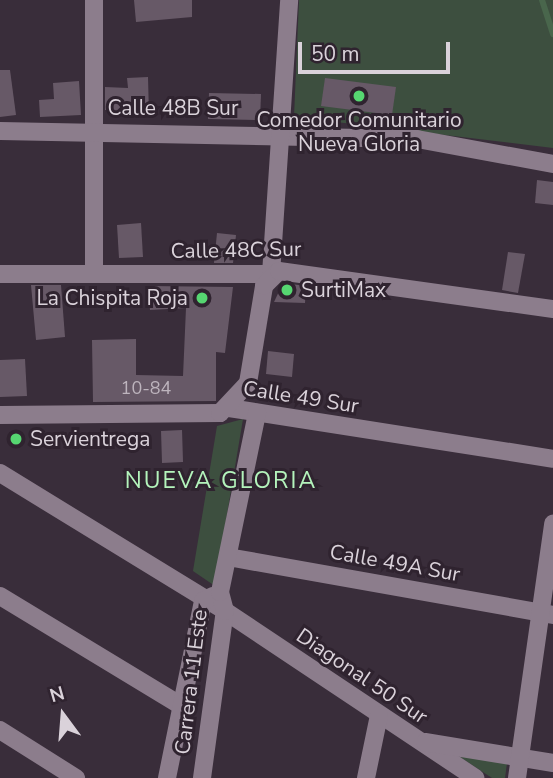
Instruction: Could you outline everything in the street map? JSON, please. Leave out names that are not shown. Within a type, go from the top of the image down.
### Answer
[{"type":"street","points":[[94,0],[94,272]]},
{"type":"street","points":[[229,408],[248,383],[262,293],[271,274],[278,131],[289,0]]},
{"type":"street","name":"Calle 48B Sur","points":[[0,131],[278,131],[417,139],[553,164]]},
{"type":"street","name":"Calle 48C Sur","points":[[0,274],[271,274],[301,269],[553,309]]},
{"type":"street","name":"Calle 49 Sur","points":[[0,415],[201,418],[229,408],[553,459]]},
{"type":"street","name":"Carrera 11 Este","points":[[202,778],[225,611],[220,592],[257,413]]},
{"type":"street","name":"Diagonal 50 Sur","points":[[0,473],[203,601],[225,611],[475,778]]},
{"type":"street","points":[[517,778],[547,614],[553,524]]},
{"type":"street","name":"Calle 49A Sur","points":[[228,557],[547,614]]},
{"type":"street","name":"Carrera 11 Este","points":[[203,601],[220,592]]},
{"type":"street","points":[[0,596],[178,704]]},
{"type":"street","points":[[167,778],[178,704],[203,601]]},
{"type":"street","points":[[366,778],[379,715]]},
{"type":"street","points":[[0,730],[76,778]]},
{"type":"street","points":[[418,741],[553,763]]},
{"type":"green space","points":[[299,0],[553,0],[553,148],[294,117]]},
{"type":"green space","points":[[243,419],[215,586],[193,571],[217,426]]},
{"type":"green space","points":[[457,755],[507,763],[505,778],[492,778]]},
{"type":"building","points":[[134,0],[192,0],[192,17],[136,22]]},
{"type":"building","points":[[0,70],[10,70],[16,115],[0,117]]},
{"type":"building","points":[[148,77],[149,114],[105,110],[105,87],[128,88],[127,78]]},
{"type":"building","name":"Comedor Comunitario Nueva Gloria","points":[[325,78],[396,87],[392,115],[321,106]]},
{"type":"building","points":[[79,81],[81,115],[40,117],[39,100],[54,99],[53,83]]},
{"type":"building","points":[[209,93],[261,94],[260,120],[208,119]]},
{"type":"building","points":[[537,180],[553,182],[553,205],[535,203]]},
{"type":"building","points":[[141,223],[143,257],[119,258],[117,225]]},
{"type":"building","points":[[217,233],[236,235],[233,263],[214,263]]},
{"type":"building","points":[[508,252],[525,254],[518,293],[502,290]]},
{"type":"building","points":[[283,283],[306,286],[305,303],[274,302]]},
{"type":"building","points":[[31,285],[61,285],[65,337],[36,340]]},
{"type":"building","points":[[148,286],[233,287],[225,353],[216,352],[216,401],[93,402],[92,340],[136,339],[136,375],[183,376],[186,308],[150,310]]},
{"type":"building","points":[[268,351],[294,354],[292,377],[266,374]]},
{"type":"building","points":[[25,359],[27,396],[0,397],[0,360]]},
{"type":"building","points":[[182,430],[183,462],[162,463],[161,431]]},
{"type":"waterway","points":[[542,0],[553,34]]},
{"type":"place","name":"Comedor Comunitario Nueva Gloria","points":[[359,96]]},
{"type":"place","name":"SurtiMax","points":[[287,290]]},
{"type":"place","name":"La Chispita Roja","points":[[202,298]]},
{"type":"place","name":"Servientrega","points":[[16,439]]},
{"type":"district","name":"NUEVA GLORIA","points":[[221,481]]}]
